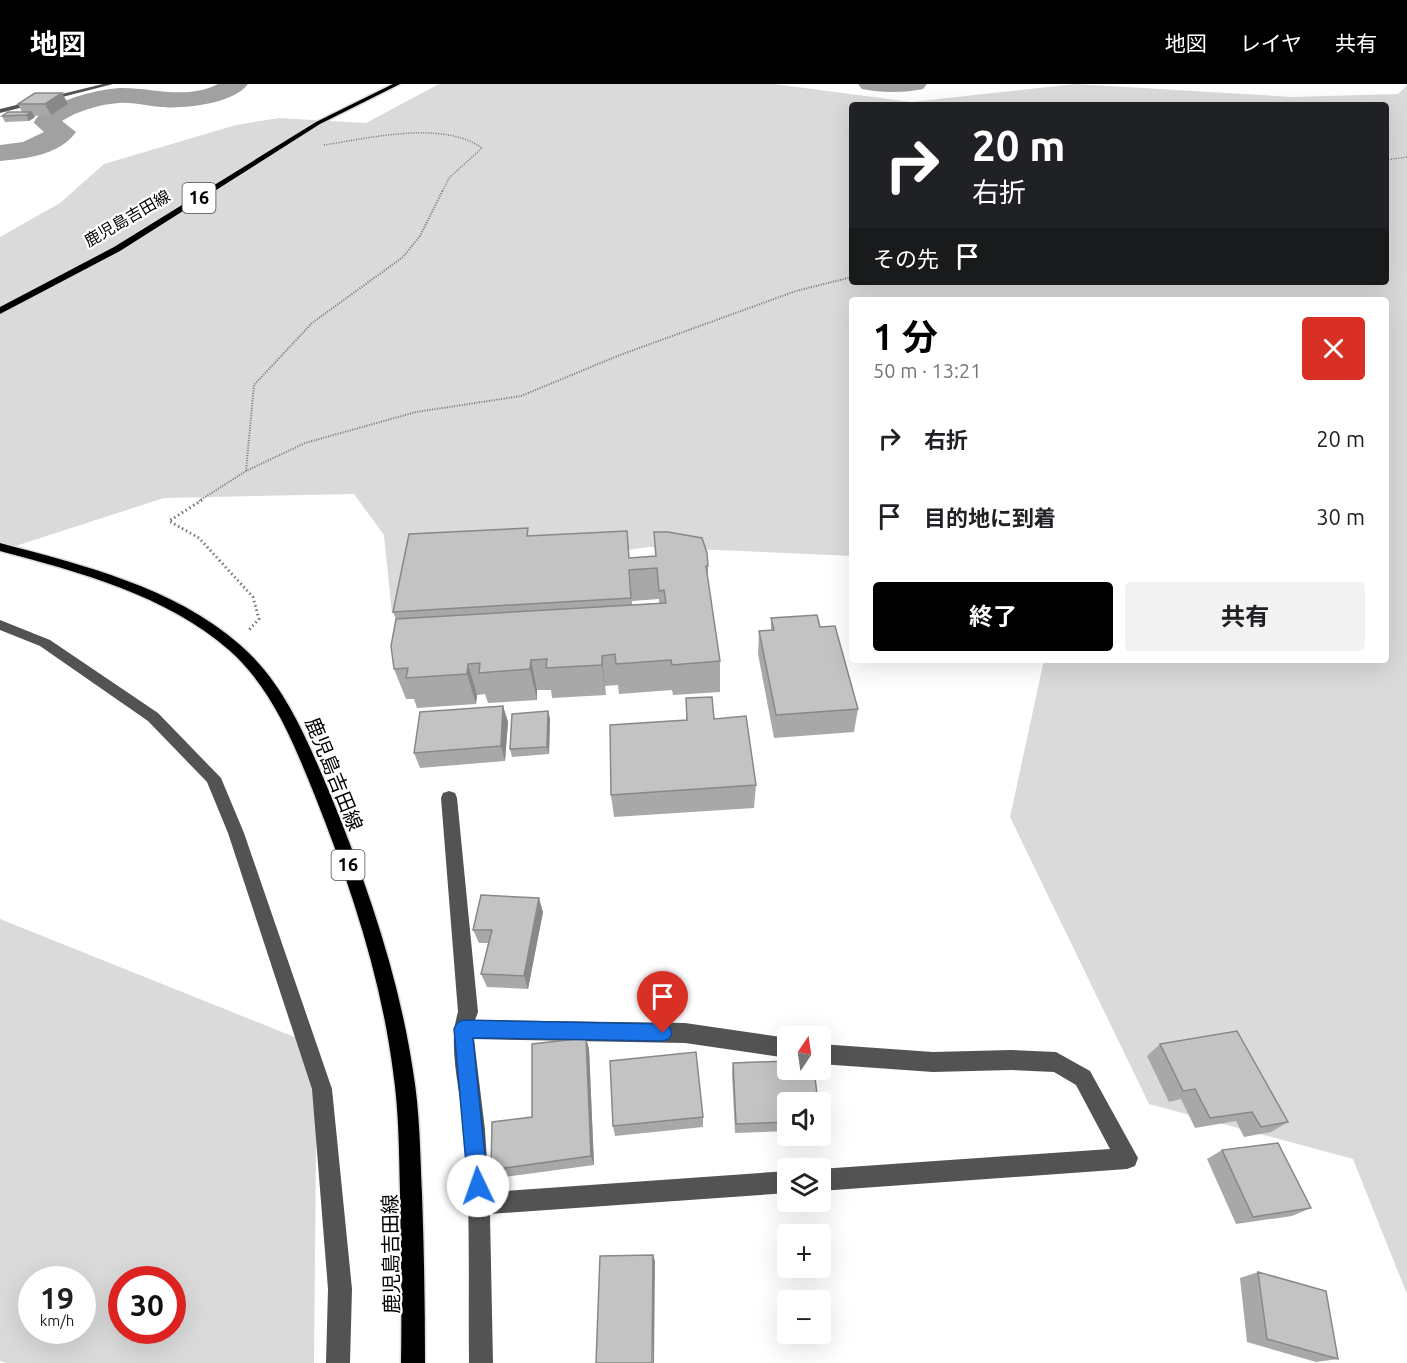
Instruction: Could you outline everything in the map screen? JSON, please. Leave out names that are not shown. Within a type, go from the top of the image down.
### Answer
[{"type":"main road","name":"鹿児島吉田線","points":[[0,311],[117,249],[318,123],[397,84]]},
{"type":"main road","name":"鹿児島吉田線","points":[[0,547],[92,572],[142,591],[190,615],[234,647],[256,672],[291,721],[333,819],[375,947],[398,1034],[409,1115],[414,1288],[413,1363]]},
{"type":"street","points":[[0,111],[110,84]]},
{"type":"street","points":[[0,625],[45,644],[153,717],[213,778],[236,833],[322,1089],[340,1289],[338,1363]]},
{"type":"street","points":[[449,798],[468,1012],[463,1029],[479,1204],[482,1363]]},
{"type":"street","points":[[463,1029],[685,1033],[777,1046]]},
{"type":"street","points":[[831,1054],[933,1062],[1011,1060],[1056,1062],[1083,1078],[1126,1158],[831,1179]]},
{"type":"street","points":[[479,1204],[777,1183]]},
{"type":"path","points":[[246,471],[254,385],[312,323],[403,256],[420,236],[449,178],[482,148],[468,140],[422,133],[316,146]]},
{"type":"path","points":[[1389,160],[1407,157]]},
{"type":"path","points":[[234,647],[260,619],[254,597],[199,538],[169,521],[246,471],[305,443],[363,426],[416,412],[521,396],[565,380],[620,355],[796,291],[849,279]]},
{"type":"shaded area","points":[[439,84],[774,84],[911,102],[1076,84],[1292,97],[1398,94],[1407,85],[1407,1294],[1353,1159],[1149,1104],[1010,817],[1043,663],[1389,663],[1389,297],[849,297],[849,556],[648,547],[474,573],[392,614],[384,535],[354,494],[164,498],[0,551],[0,237],[60,203],[104,164],[236,125],[279,118],[366,123]]},
{"type":"shaded area","points":[[0,919],[317,1046],[314,1363],[6,1363],[0,1361]]},
{"type":"building","points":[[35,93],[62,93],[45,104],[18,104]]},
{"type":"building","points":[[8,112],[32,112],[26,115],[2,116]]},
{"type":"building","points":[[528,528],[527,536],[627,531],[629,558],[656,556],[654,532],[702,538],[707,553],[708,566],[706,566],[720,661],[672,665],[671,660],[616,664],[615,654],[602,656],[602,665],[546,668],[547,659],[531,660],[530,669],[479,673],[480,663],[468,664],[467,674],[406,678],[408,668],[394,669],[391,646],[396,619],[666,603],[664,590],[659,591],[657,568],[629,570],[631,598],[393,612],[409,534]]},
{"type":"building","points":[[817,615],[820,627],[835,626],[858,709],[776,715],[759,631],[774,630],[771,618]]},
{"type":"building","points":[[712,697],[714,719],[746,716],[756,785],[611,795],[610,725],[687,720],[686,698]]},
{"type":"building","points":[[503,706],[501,746],[414,753],[420,712]]},
{"type":"building","points":[[548,711],[547,747],[510,749],[512,714]]},
{"type":"building","points":[[481,895],[539,898],[524,976],[481,974],[492,930],[473,930]]},
{"type":"building","points":[[1237,1031],[1288,1122],[1261,1127],[1252,1112],[1210,1118],[1195,1089],[1183,1091],[1160,1044]]},
{"type":"building","points":[[586,1038],[591,1156],[491,1170],[492,1122],[532,1117],[532,1044]]},
{"type":"building","points":[[696,1052],[703,1117],[613,1126],[610,1061]]},
{"type":"building","points":[[777,1061],[777,1080],[815,1080],[817,1092],[777,1092],[777,1122],[736,1124],[733,1063]]},
{"type":"building","points":[[1278,1143],[1311,1208],[1253,1217],[1222,1150]]},
{"type":"building","points":[[653,1255],[652,1363],[596,1363],[600,1256]]},
{"type":"building","points":[[1258,1272],[1326,1291],[1338,1359],[1267,1339]]},
{"type":"waterway","points":[[0,153],[29,150],[63,132],[47,123],[48,119],[60,111],[105,97],[122,95],[162,100],[199,98],[219,93],[236,84]]},
{"type":"waterway","points":[[870,84],[915,84]]},
{"type":"route","points":[[478,1186],[463,1029],[663,1033]]}]
